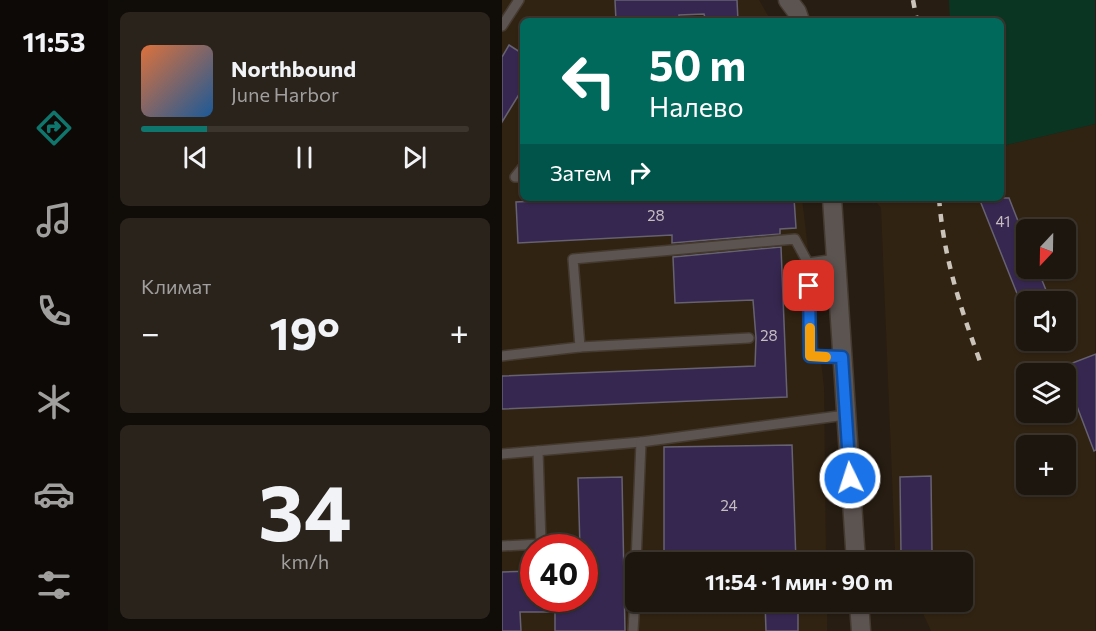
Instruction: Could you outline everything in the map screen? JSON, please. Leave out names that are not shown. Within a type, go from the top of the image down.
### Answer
[{"type":"street","points":[[788,0],[799,18]]},
{"type":"street","points":[[832,201],[855,552]]},
{"type":"street","points":[[859,612],[860,631]]},
{"type":"lane","points":[[502,26],[519,0]]},
{"type":"lane","points":[[580,347],[573,259],[795,239],[808,263],[810,356],[842,357]]},
{"type":"lane","points":[[808,263],[836,259]]},
{"type":"lane","points":[[502,356],[580,347],[749,338]]},
{"type":"lane","points":[[502,454],[641,442],[846,415]]},
{"type":"lane","points":[[636,552],[641,442]]},
{"type":"lane","points":[[502,546],[541,544],[538,451]]},
{"type":"lane","points":[[634,631],[635,612]]},
{"type":"shaded area","points":[[502,0],[759,0],[769,18],[520,18],[520,201],[802,201],[824,387],[826,552],[625,552],[625,612],[827,612],[827,631],[502,631]]},
{"type":"shaded area","points":[[1095,124],[1095,631],[931,631],[922,612],[973,612],[973,552],[896,552],[881,208],[875,201],[1004,201],[1004,146]]},
{"type":"green space","points":[[949,0],[1095,0],[1095,124],[1004,146],[1004,18],[950,18]]},
{"type":"building","points":[[615,0],[737,0],[738,18],[705,18],[704,14],[679,15],[679,18],[616,18]]},
{"type":"building","points":[[509,45],[520,52],[520,93],[502,122],[502,57]]},
{"type":"building","points":[[1004,198],[1009,198],[1017,219],[1016,279],[1042,279],[1046,290],[1016,291],[980,201],[1004,201]]},
{"type":"building","points":[[794,201],[796,228],[780,229],[780,234],[672,243],[672,235],[518,243],[516,202]]},
{"type":"building","points":[[781,247],[787,397],[502,409],[502,376],[755,366],[756,338],[753,300],[675,303],[673,257]]},
{"type":"building","points":[[1096,354],[1096,450],[1094,451],[1076,404],[1076,363],[1072,363]]},
{"type":"building","points":[[792,445],[796,552],[664,552],[664,447]]},
{"type":"building","points":[[931,476],[932,552],[901,552],[900,477]]},
{"type":"building","points":[[622,477],[625,631],[555,631],[555,612],[598,612],[598,534],[580,534],[578,478]]},
{"type":"building","points":[[520,571],[521,631],[502,631],[502,572]]},
{"type":"building","points":[[765,612],[798,612],[798,631],[766,631]]},
{"type":"railway","points":[[913,0],[916,18]]},
{"type":"railway","points":[[939,201],[949,264],[960,305],[982,367]]},
{"type":"slow traffic","points":[[810,328],[810,356],[826,357]]},
{"type":"route","points":[[809,286],[810,356],[842,357],[850,478]]}]
